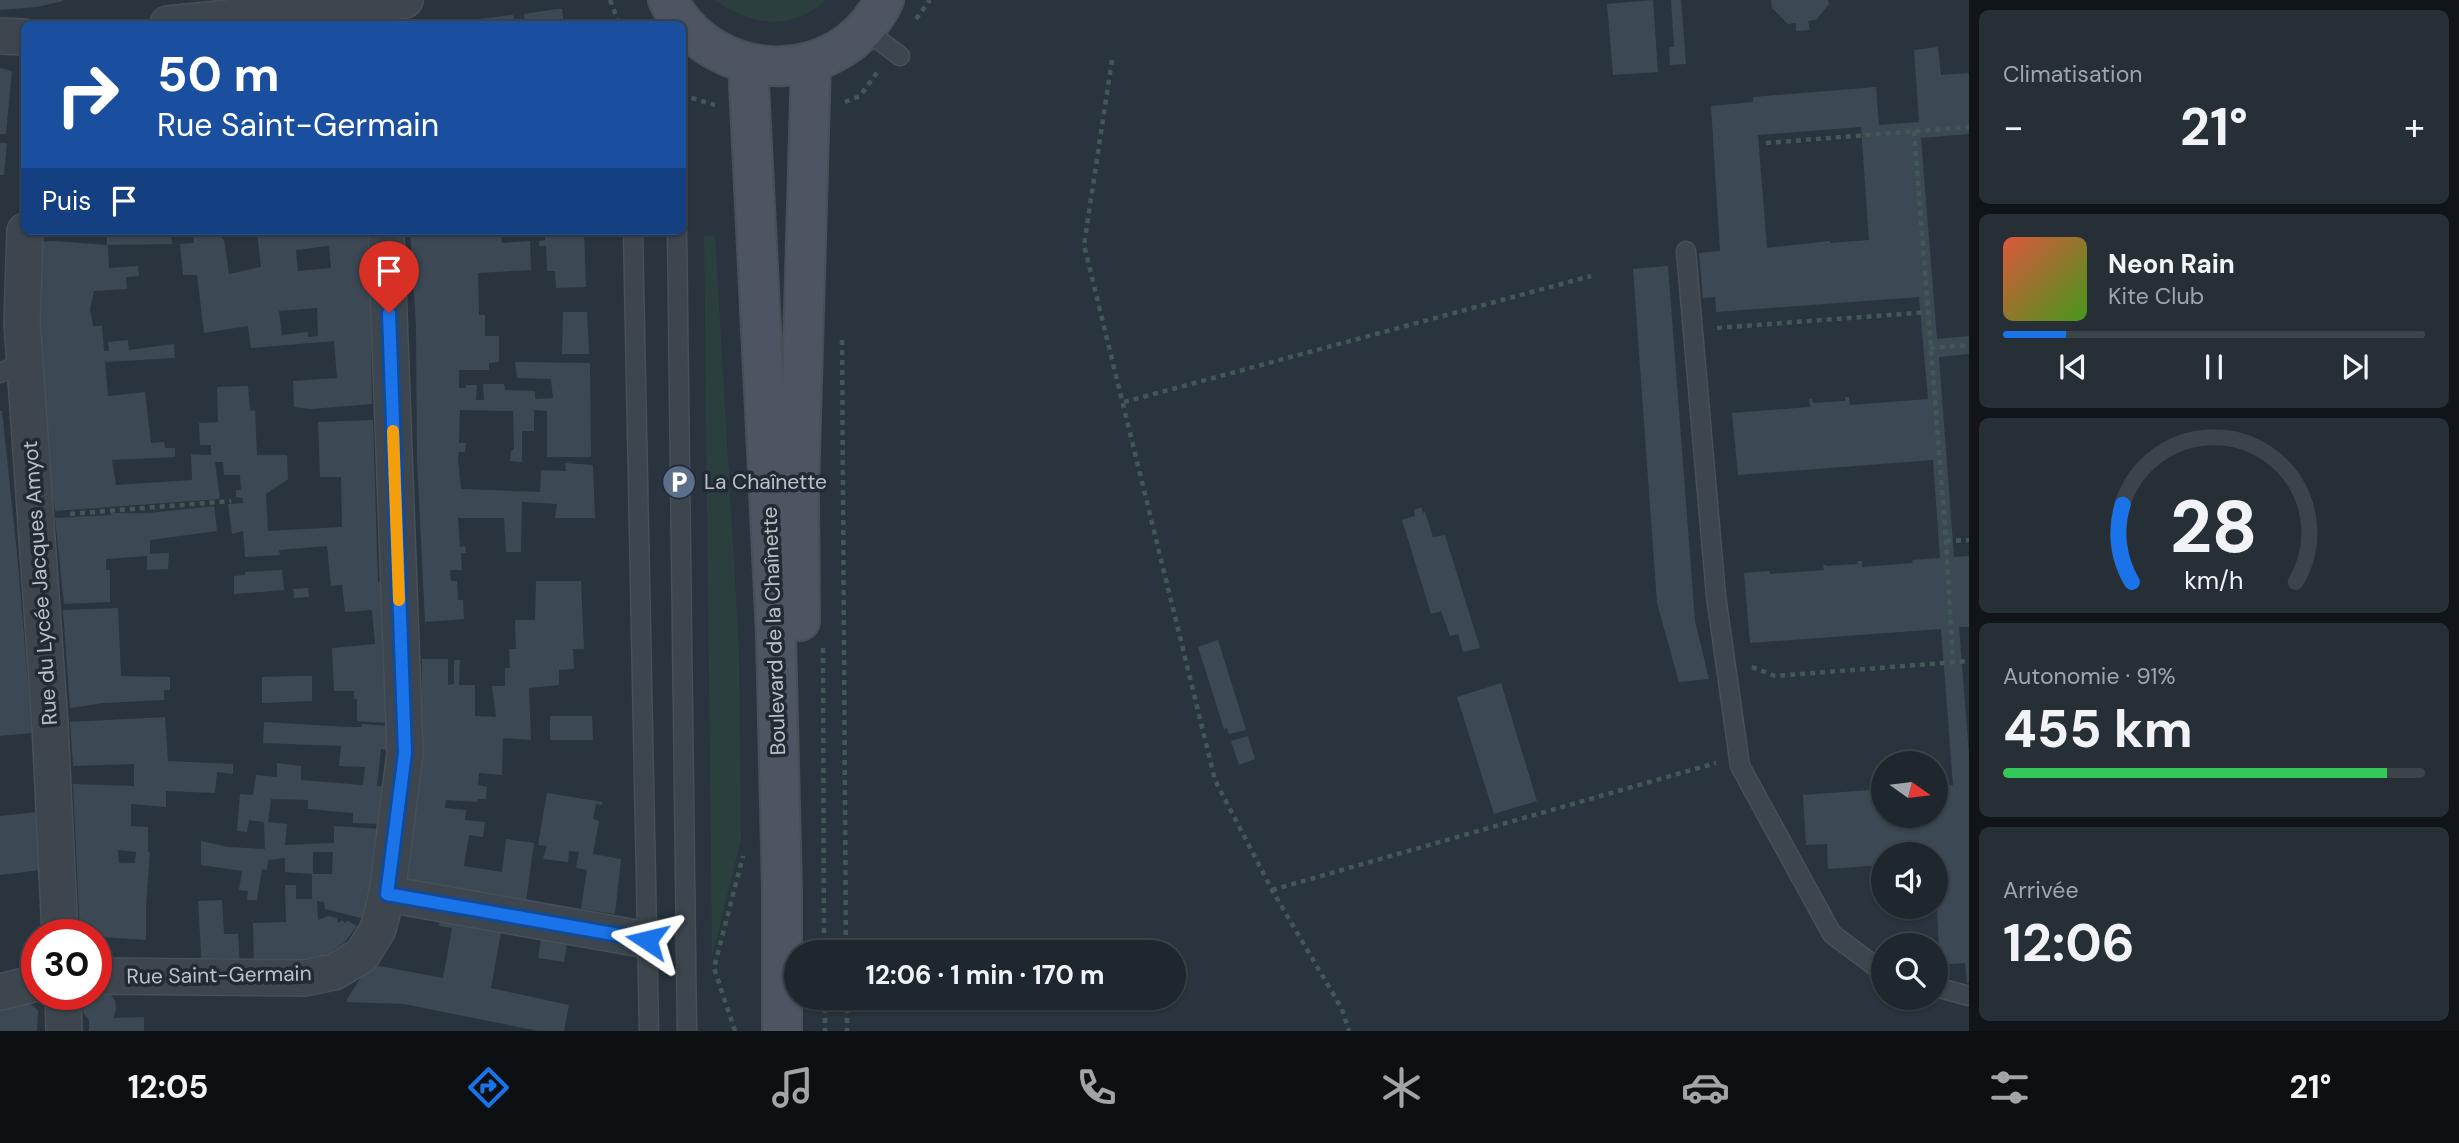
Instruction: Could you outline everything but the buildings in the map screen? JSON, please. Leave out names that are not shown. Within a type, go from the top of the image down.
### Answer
[{"type":"main road","points":[[668,0],[679,21]]},
{"type":"main road","points":[[686,34],[727,57],[748,64],[790,66],[811,62],[848,43],[874,14]]},
{"type":"main road","points":[[803,940],[799,489],[811,62]]},
{"type":"main road","name":"Boulevard de la Chaînette","points":[[748,64],[739,109],[756,238],[776,635],[782,878],[782,1031]]},
{"type":"main road","points":[[803,1010],[803,1031]]},
{"type":"street","points":[[275,21],[382,18],[394,13],[404,0]]},
{"type":"street","points":[[0,36],[21,37]]},
{"type":"street","name":"Rue du Lycée Jacques Amyot","points":[[25,235],[22,322],[12,367],[34,516],[50,725],[59,919]]},
{"type":"street","name":"Rue Saint-Germain","points":[[112,976],[305,978],[334,972],[362,955],[378,929],[387,894],[405,753],[386,235]]},
{"type":"street","points":[[387,894],[647,940]]},
{"type":"street","points":[[0,992],[21,987]]},
{"type":"street","points":[[63,1010],[64,1031]]},
{"type":"lane","points":[[874,14],[900,56]]},
{"type":"lane","points":[[633,235],[649,1031]]},
{"type":"lane","points":[[677,235],[687,1031]]},
{"type":"lane","points":[[1686,251],[1716,596],[1740,766],[1832,934],[1871,963]]},
{"type":"lane","points":[[1948,990],[1969,996]]},
{"type":"path","points":[[610,0],[618,21]]},
{"type":"path","points":[[1112,60],[1084,245],[1215,780],[1272,890],[1342,1009],[1349,1031]]},
{"type":"path","points":[[686,97],[699,102],[739,109]]},
{"type":"path","points":[[1766,143],[1969,127]]},
{"type":"path","points":[[1914,131],[1953,663]]},
{"type":"path","points":[[1124,402],[1591,276]]},
{"type":"path","points":[[1715,328],[1928,312]]},
{"type":"path","points":[[842,327],[846,940]]},
{"type":"path","points":[[1930,348],[1969,345]]},
{"type":"path","points":[[34,516],[231,501]]},
{"type":"path","points":[[1945,541],[1969,540]]},
{"type":"path","points":[[1747,659],[1753,668],[1775,676],[1969,661]]},
{"type":"path","points":[[1272,890],[1721,762],[1740,766]]},
{"type":"path","points":[[735,1031],[714,968],[746,845]]},
{"type":"path","points":[[825,1010],[825,1031]]},
{"type":"path","points":[[847,1010],[847,1031]]},
{"type":"green space","points":[[714,0],[826,0],[798,17],[770,22],[742,15]]},
{"type":"green space","points":[[715,235],[739,648],[741,839],[712,957],[704,236]]},
{"type":"slow traffic","points":[[393,431],[399,600]]},
{"type":"place","name":"La Chaînette","points":[[679,482]]},
{"type":"route","points":[[389,313],[405,753],[387,894],[647,940]]}]
